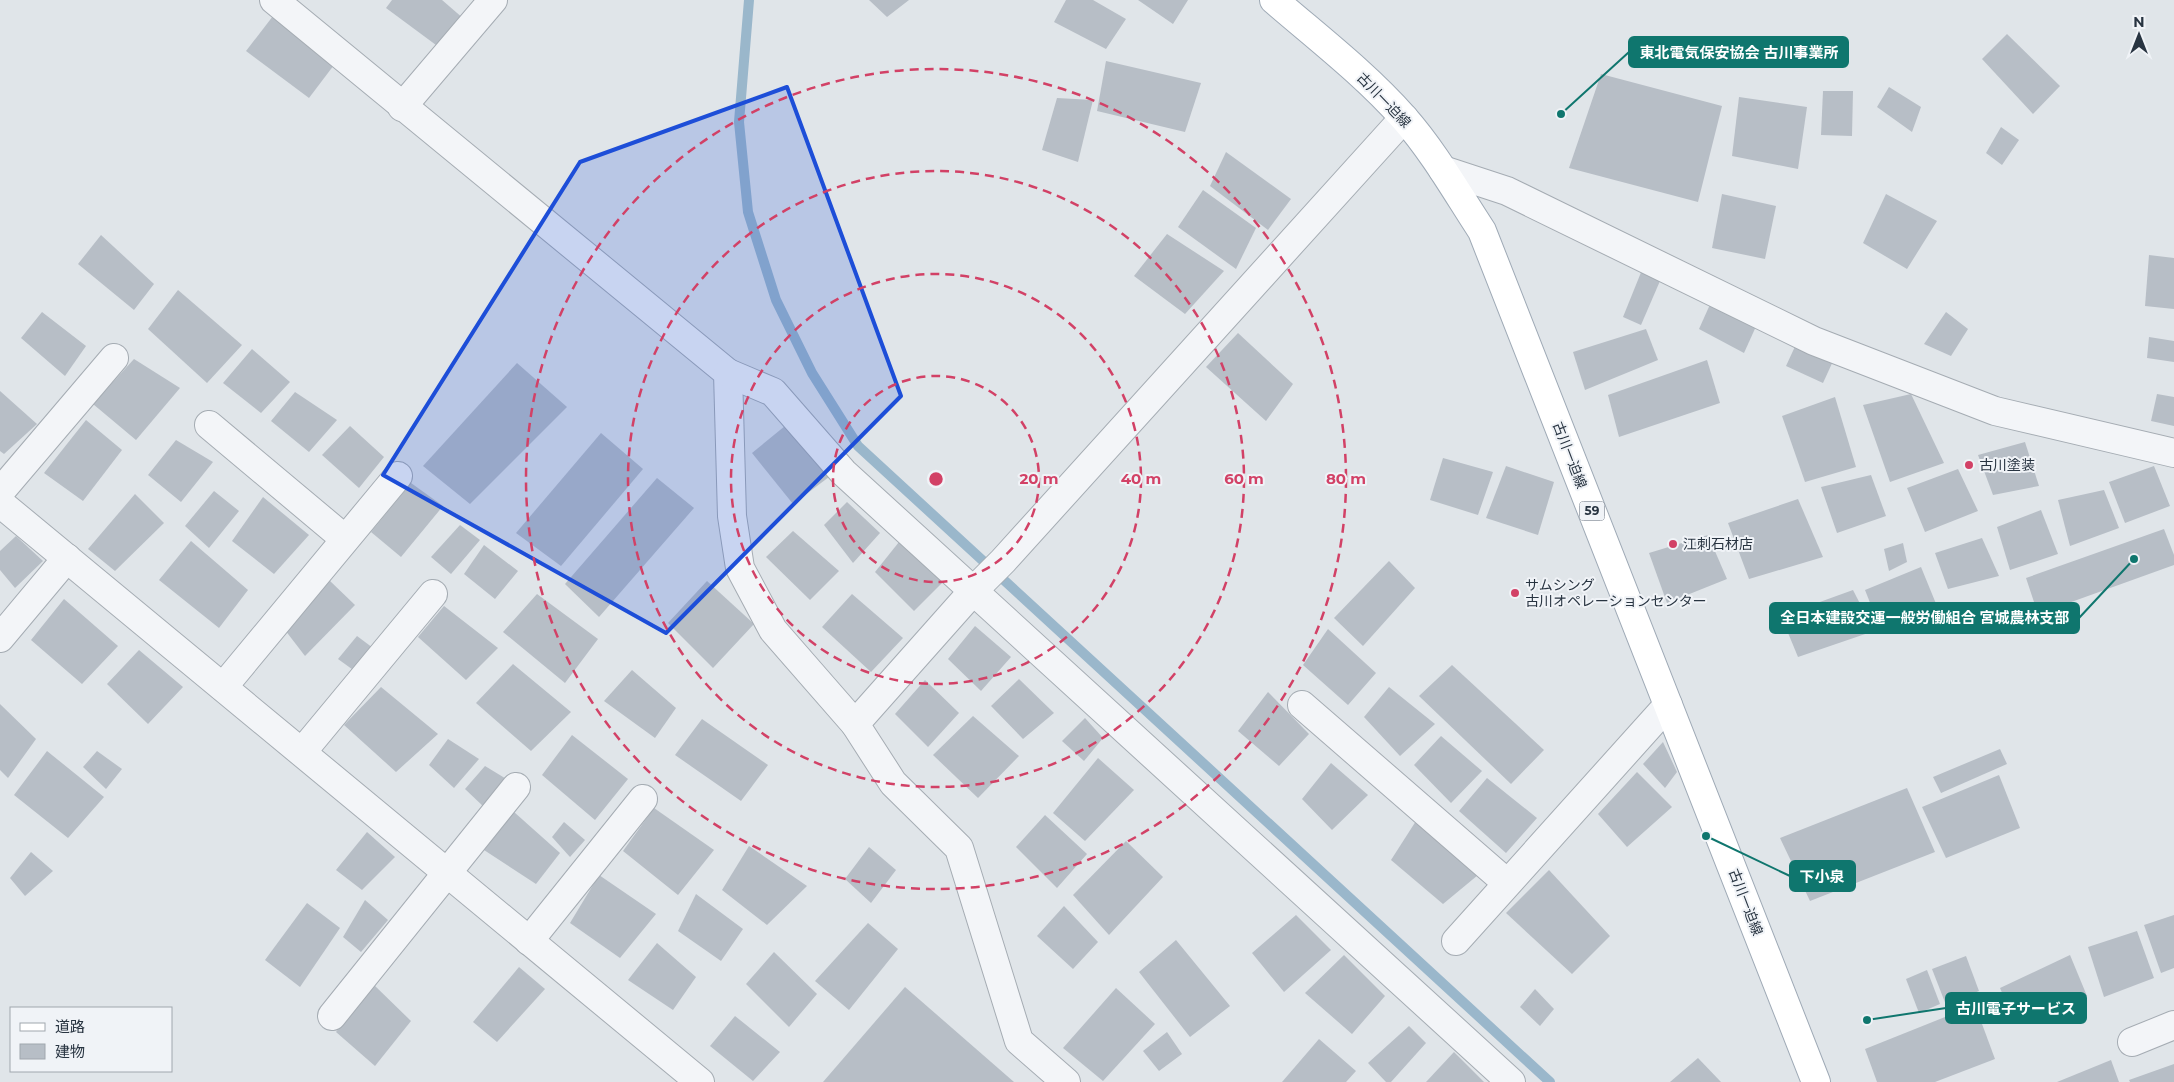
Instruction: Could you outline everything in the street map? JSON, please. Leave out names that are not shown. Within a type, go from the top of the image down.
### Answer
[{"type":"main road","name":"古川一迫線","points":[[1274,0],[1366,80],[1404,118],[1443,170],[1482,231],[1816,1082]]},
{"type":"street","points":[[274,0],[728,373],[773,392],[843,472],[988,576],[1511,1082]]},
{"type":"street","points":[[402,107],[493,0]]},
{"type":"street","points":[[855,724],[1404,118]]},
{"type":"street","points":[[1443,170],[1507,192],[1814,341],[1995,411],[2174,453]]},
{"type":"street","points":[[0,492],[114,358]]},
{"type":"street","points":[[728,373],[732,516],[740,568],[773,630],[855,724],[893,783],[959,848],[1019,1041],[1066,1082]]},
{"type":"street","points":[[209,425],[345,539]]},
{"type":"street","points":[[222,686],[398,476]]},
{"type":"street","points":[[0,503],[700,1082]]},
{"type":"street","points":[[0,638],[67,558]]},
{"type":"street","points":[[302,752],[433,594]]},
{"type":"street","points":[[1302,705],[1507,883]]},
{"type":"street","points":[[1456,941],[1668,705]]},
{"type":"street","points":[[332,1016],[516,787]]},
{"type":"street","points":[[529,941],[643,799]]},
{"type":"street","points":[[2132,1042],[2174,1025]]},
{"type":"highlighted area","points":[[787,87],[901,396],[666,633],[383,475],[580,162]]},
{"type":"building","points":[[392,0],[442,0],[464,19],[436,45],[386,8]]},
{"type":"building","points":[[869,0],[909,0],[887,17]]},
{"type":"building","points":[[1066,0],[1093,0],[1126,19],[1106,49],[1054,22]]},
{"type":"building","points":[[1138,0],[1188,0],[1173,24]]},
{"type":"building","points":[[273,16],[334,65],[309,98],[246,51]]},
{"type":"building","points":[[2007,34],[2060,86],[2033,114],[1982,59]]},
{"type":"building","points":[[1106,61],[1201,83],[1185,132],[1097,111]]},
{"type":"building","points":[[1601,74],[1722,106],[1698,202],[1569,168]]},
{"type":"building","points":[[1889,87],[1921,107],[1912,132],[1877,107]]},
{"type":"building","points":[[1823,91],[1853,91],[1852,136],[1821,135]]},
{"type":"building","points":[[1739,97],[1807,107],[1798,169],[1732,156]]},
{"type":"building","points":[[1057,98],[1093,100],[1078,162],[1042,150]]},
{"type":"building","points":[[2001,127],[2019,140],[2002,165],[1986,153]]},
{"type":"building","points":[[1226,152],[1291,199],[1268,230],[1210,186]]},
{"type":"building","points":[[1203,190],[1256,228],[1236,269],[1178,227]]},
{"type":"building","points":[[1722,194],[1776,206],[1765,259],[1712,248]]},
{"type":"building","points":[[1886,194],[1937,221],[1907,269],[1863,243]]},
{"type":"building","points":[[1167,234],[1224,271],[1185,314],[1134,276]]},
{"type":"building","points":[[101,235],[154,284],[134,310],[78,264]]},
{"type":"building","points":[[2149,255],[2174,258],[2174,309],[2145,306]]},
{"type":"building","points":[[1644,265],[1663,274],[1641,325],[1623,317]]},
{"type":"building","points":[[178,290],[242,345],[207,383],[148,329]]},
{"type":"building","points":[[1712,300],[1758,322],[1744,353],[1699,329]]},
{"type":"building","points":[[42,312],[86,346],[65,376],[21,338]]},
{"type":"building","points":[[1946,312],[1968,329],[1951,356],[1924,344]]},
{"type":"building","points":[[1646,329],[1658,360],[1585,390],[1573,352]]},
{"type":"building","points":[[1238,333],[1293,384],[1266,421],[1206,367]]},
{"type":"building","points":[[2149,337],[2174,341],[2174,362],[2147,358]]},
{"type":"building","points":[[1798,340],[1834,359],[1823,383],[1786,366]]},
{"type":"building","points":[[252,349],[290,382],[261,413],[223,383]]},
{"type":"building","points":[[134,359],[180,388],[136,440],[93,404]]},
{"type":"building","points":[[1707,360],[1720,403],[1619,437],[1608,395]]},
{"type":"building","points":[[517,363],[567,407],[470,504],[423,466]]},
{"type":"building","points":[[0,391],[37,424],[4,454],[0,451]]},
{"type":"building","points":[[295,392],[337,420],[309,452],[271,421]]},
{"type":"building","points":[[1911,394],[1944,463],[1890,482],[1863,405]]},
{"type":"building","points":[[2157,394],[2174,397],[2174,426],[2151,421]]},
{"type":"building","points":[[1835,397],[1856,467],[1805,482],[1782,416]]},
{"type":"building","points":[[86,420],[122,450],[83,501],[44,473]]},
{"type":"building","points":[[350,426],[384,457],[359,488],[322,455]]},
{"type":"building","points":[[785,426],[829,477],[793,504],[752,453]]},
{"type":"building","points":[[601,433],[643,469],[561,566],[516,533]]},
{"type":"building","points":[[176,440],[213,462],[181,502],[148,475]]},
{"type":"building","points":[[2025,442],[2039,486],[1993,495],[1978,455]]},
{"type":"building","points":[[1443,458],[1493,472],[1478,515],[1430,500]]},
{"type":"building","points":[[1506,466],[1554,482],[1538,535],[1486,518]]},
{"type":"building","points":[[2154,466],[2170,506],[2125,523],[2109,482]]},
{"type":"building","points":[[1958,469],[1978,511],[1925,532],[1907,488]]},
{"type":"building","points":[[1871,475],[1886,516],[1837,533],[1821,487]]},
{"type":"building","points":[[657,478],[694,508],[599,617],[565,584]]},
{"type":"building","points":[[411,483],[443,506],[401,557],[371,532]]},
{"type":"building","points":[[2104,490],[2119,528],[2070,546],[2058,500]]},
{"type":"building","points":[[214,491],[239,511],[209,548],[185,526]]},
{"type":"building","points":[[135,494],[164,523],[115,571],[88,549]]},
{"type":"building","points":[[263,497],[309,535],[274,574],[232,541]]},
{"type":"building","points":[[1798,499],[1823,557],[1749,579],[1728,523]]},
{"type":"building","points":[[847,502],[880,533],[853,563],[824,525]]},
{"type":"building","points":[[2041,510],[2058,554],[2010,570],[1997,527]]},
{"type":"building","points":[[460,525],[480,540],[451,574],[431,557]]},
{"type":"building","points":[[2164,529],[2174,555],[2174,565],[2038,614],[2026,578]]},
{"type":"building","points":[[793,531],[839,571],[810,600],[766,557]]},
{"type":"building","points":[[1708,535],[1727,579],[1667,603],[1649,553]]},
{"type":"building","points":[[16,536],[43,561],[15,588],[0,570],[0,551]]},
{"type":"building","points":[[1982,538],[1999,576],[1948,589],[1935,553]]},
{"type":"building","points":[[191,541],[248,590],[219,628],[159,580]]},
{"type":"building","points":[[899,542],[943,582],[914,611],[875,572]]},
{"type":"building","points":[[1903,543],[1907,562],[1889,571],[1884,549]]},
{"type":"building","points":[[484,545],[518,571],[495,599],[464,574]]},
{"type":"building","points":[[1389,561],[1415,588],[1363,646],[1334,618]]},
{"type":"building","points":[[1921,567],[1939,611],[1880,628],[1865,590]]},
{"type":"building","points":[[329,580],[355,605],[305,656],[285,630]]},
{"type":"building","points":[[707,581],[754,624],[713,668],[668,623]]},
{"type":"building","points":[[1853,590],[1874,631],[1798,657],[1781,616]]},
{"type":"building","points":[[537,594],[598,639],[565,683],[503,632]]},
{"type":"building","points":[[852,594],[903,638],[871,672],[822,627]]},
{"type":"building","points":[[64,599],[118,646],[82,684],[31,640]]},
{"type":"building","points":[[444,606],[498,648],[466,680],[418,637]]},
{"type":"building","points":[[975,626],[1011,657],[981,691],[948,659]]},
{"type":"building","points":[[1328,629],[1376,673],[1348,705],[1303,665]]},
{"type":"building","points":[[357,636],[373,648],[356,672],[338,659]]},
{"type":"building","points":[[139,650],[183,687],[148,724],[107,684]]},
{"type":"building","points":[[513,664],[571,712],[531,751],[476,703]]},
{"type":"building","points":[[1452,665],[1544,750],[1511,784],[1419,696]]},
{"type":"building","points":[[632,670],[676,708],[655,738],[604,701]]},
{"type":"building","points":[[1019,679],[1054,713],[1023,739],[991,706]]},
{"type":"building","points":[[925,680],[959,713],[928,747],[895,714]]},
{"type":"building","points":[[381,687],[438,734],[396,772],[344,725]]},
{"type":"building","points":[[1389,687],[1435,724],[1400,756],[1364,717]]},
{"type":"building","points":[[1268,692],[1309,734],[1279,766],[1238,731]]},
{"type":"building","points":[[0,704],[36,739],[8,778],[0,770]]},
{"type":"building","points":[[973,716],[1019,756],[978,798],[933,755]]},
{"type":"building","points":[[1085,718],[1103,738],[1084,761],[1062,741]]},
{"type":"building","points":[[702,719],[768,765],[741,801],[675,755]]},
{"type":"building","points":[[572,735],[628,779],[595,820],[542,775]]},
{"type":"building","points":[[1441,736],[1482,771],[1451,803],[1414,765]]},
{"type":"building","points":[[448,739],[479,759],[454,788],[429,765]]},
{"type":"building","points":[[1663,742],[1677,772],[1665,788],[1643,764]]},
{"type":"building","points":[[2000,749],[2007,764],[1941,793],[1933,777]]},
{"type":"building","points":[[47,751],[104,797],[68,838],[14,795]]},
{"type":"building","points":[[97,751],[122,769],[106,789],[83,767]]},
{"type":"building","points":[[1098,758],[1134,790],[1085,841],[1053,813]]},
{"type":"building","points":[[1331,763],[1368,795],[1332,830],[1302,799]]},
{"type":"building","points":[[485,766],[508,780],[485,808],[465,789]]},
{"type":"building","points":[[1637,772],[1672,807],[1627,847],[1598,814]]},
{"type":"building","points":[[1999,775],[2020,828],[1946,858],[1922,807]]},
{"type":"building","points":[[1487,778],[1537,818],[1506,853],[1459,811]]},
{"type":"building","points":[[1907,788],[1935,852],[1810,901],[1780,838]]},
{"type":"building","points":[[654,808],[714,850],[678,895],[623,851]]},
{"type":"building","points":[[514,812],[560,853],[536,884],[484,850]]},
{"type":"building","points":[[1045,815],[1087,854],[1057,888],[1016,847]]},
{"type":"building","points":[[1416,821],[1478,875],[1443,904],[1391,860]]},
{"type":"building","points":[[564,822],[585,840],[570,857],[552,837]]},
{"type":"building","points":[[367,832],[395,857],[362,890],[336,870]]},
{"type":"building","points":[[1126,841],[1163,877],[1109,935],[1073,895]]},
{"type":"building","points":[[749,846],[807,886],[767,925],[722,890]]},
{"type":"building","points":[[869,847],[896,870],[871,903],[845,879]]},
{"type":"building","points":[[31,852],[53,871],[25,896],[10,878]]},
{"type":"building","points":[[1549,870],[1610,936],[1572,974],[1506,913]]},
{"type":"building","points":[[599,875],[656,914],[620,958],[570,923]]},
{"type":"building","points":[[696,894],[743,929],[721,961],[678,931]]},
{"type":"building","points":[[365,900],[388,920],[361,952],[343,937]]},
{"type":"building","points":[[307,903],[340,928],[300,987],[265,960]]},
{"type":"building","points":[[1064,906],[1098,942],[1073,969],[1037,936]]},
{"type":"building","points":[[1296,915],[1331,950],[1284,992],[1252,953]]},
{"type":"building","points":[[2174,915],[2174,968],[2161,973],[2144,925]]},
{"type":"building","points":[[868,923],[898,949],[849,1010],[815,981]]},
{"type":"building","points":[[2137,931],[2154,978],[2104,997],[2088,947]]},
{"type":"building","points":[[1176,940],[1230,1006],[1190,1037],[1139,972]]},
{"type":"building","points":[[657,943],[696,977],[673,1010],[628,980]]},
{"type":"building","points":[[774,952],[817,994],[789,1027],[746,984]]},
{"type":"building","points":[[1344,955],[1385,996],[1352,1034],[1305,993]]},
{"type":"building","points":[[2070,955],[2087,996],[2014,1020],[2000,988]]},
{"type":"building","points":[[1966,956],[1979,991],[1946,1005],[1932,969]]},
{"type":"building","points":[[519,967],[545,989],[497,1042],[473,1022]]},
{"type":"building","points":[[1927,970],[1940,1004],[1919,1013],[1906,979]]},
{"type":"building","points":[[373,984],[411,1021],[375,1066],[336,1032]]},
{"type":"building","points":[[905,987],[1014,1082],[823,1082]]},
{"type":"building","points":[[1116,988],[1155,1024],[1103,1081],[1063,1048]]},
{"type":"building","points":[[1535,989],[1554,1009],[1540,1026],[1520,1007]]},
{"type":"building","points":[[1975,1005],[1995,1059],[1935,1082],[1877,1082],[1865,1049]]},
{"type":"building","points":[[735,1016],[780,1052],[753,1081],[710,1046]]},
{"type":"building","points":[[1409,1026],[1426,1043],[1391,1082],[1386,1082],[1368,1063]]},
{"type":"building","points":[[1167,1032],[1182,1054],[1159,1071],[1143,1051]]},
{"type":"building","points":[[1319,1039],[1356,1071],[1346,1082],[1282,1082]]},
{"type":"building","points":[[1454,1052],[1484,1082],[1426,1082]]},
{"type":"building","points":[[1698,1058],[1721,1082],[1670,1082]]},
{"type":"building","points":[[2111,1060],[2119,1082],[2057,1082]]},
{"type":"building","points":[[2174,1064],[2174,1082],[2130,1082],[2129,1080]]},
{"type":"waterway","points":[[749,0],[739,122],[748,212],[776,300],[812,373],[858,446],[1550,1082]]},
{"type":"place","name":"東北電気保安協会 古川事業所","points":[[1561,114]]},
{"type":"place","name":"古川塗装","points":[[1969,465]]},
{"type":"place","name":"江刺石材店","points":[[1673,544]]},
{"type":"place","name":"全日本建設交運一般労働組合 宮城農林支部","points":[[2134,559]]},
{"type":"place","name":"サムシング 古川オペレーションセンター","points":[[1515,593]]},
{"type":"place","name":"下小泉","points":[[1706,836]]},
{"type":"place","name":"古川電子サービス","points":[[1867,1020]]}]
